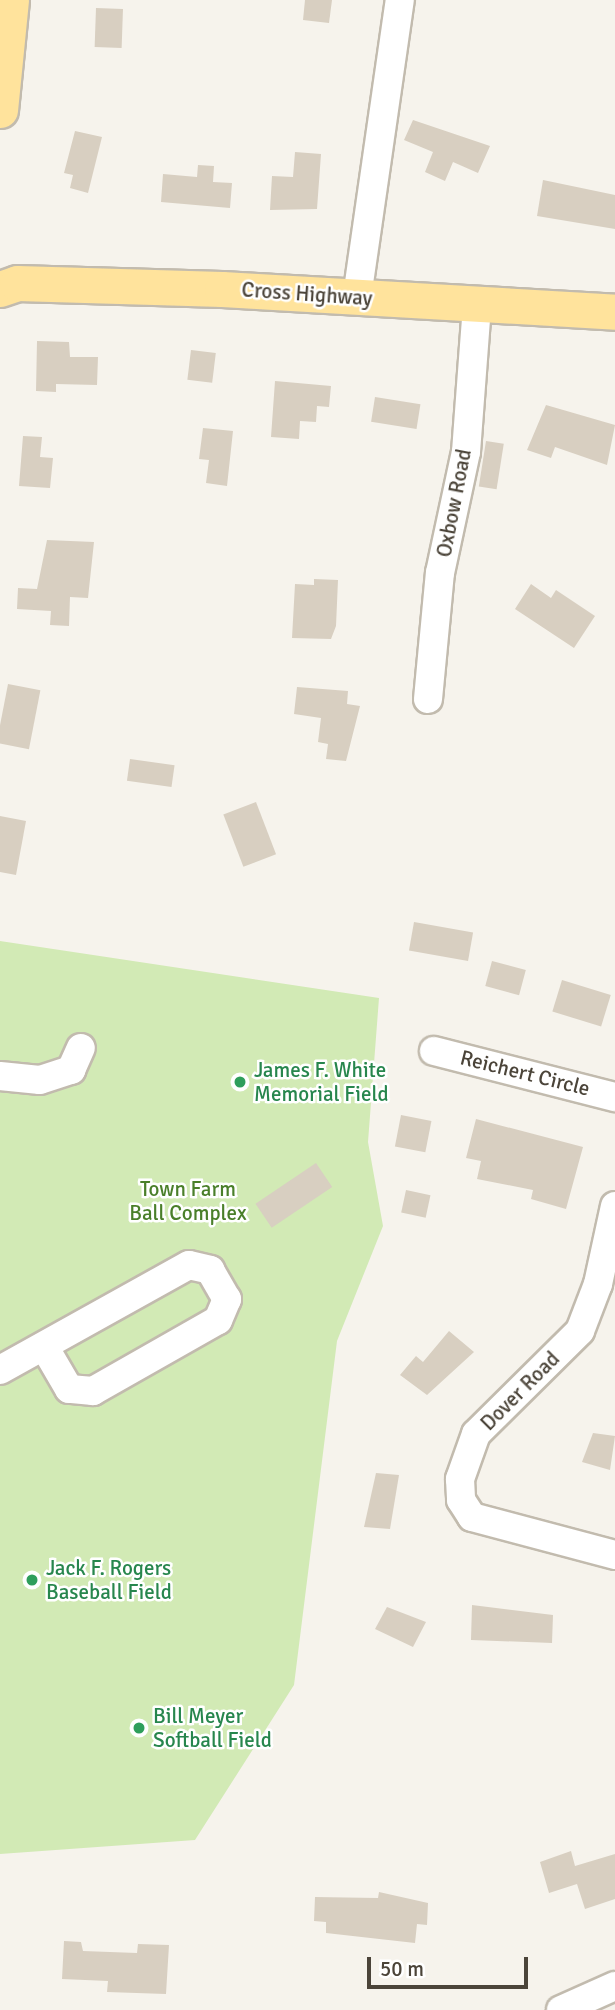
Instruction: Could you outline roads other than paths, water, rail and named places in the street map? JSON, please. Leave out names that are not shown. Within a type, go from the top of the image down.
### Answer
[{"type":"main road","points":[[0,110],[11,0]]},
{"type":"main road","name":"Cross Highway","points":[[0,289],[17,283],[357,297],[615,312]]},
{"type":"street","points":[[357,297],[400,0]]},
{"type":"street","name":"Oxbow Road","points":[[428,699],[440,573],[464,464],[477,305]]},
{"type":"street","points":[[0,1076],[40,1080],[71,1070],[81,1048]]},
{"type":"street","name":"Reichert Circle","points":[[434,1051],[615,1097]]},
{"type":"street","name":"Dover Road","points":[[615,1206],[598,1284],[580,1331],[476,1434],[460,1479],[461,1500],[472,1517],[615,1555]]},
{"type":"street","points":[[0,1370],[45,1348],[190,1265],[210,1270],[227,1299],[218,1320],[93,1391],[69,1389],[45,1348]]},
{"type":"street","points":[[561,2010],[615,1986]]},
{"type":"place","name":"James F. White Memorial Field","points":[[240,1082]]},
{"type":"place","name":"Jack F. Rogers Baseball Field","points":[[32,1580]]},
{"type":"place","name":"Bill Meyer Softball Field","points":[[139,1728]]},
{"type":"park label","name":"Town Farm Ball Complex","points":[[188,1201]]}]
